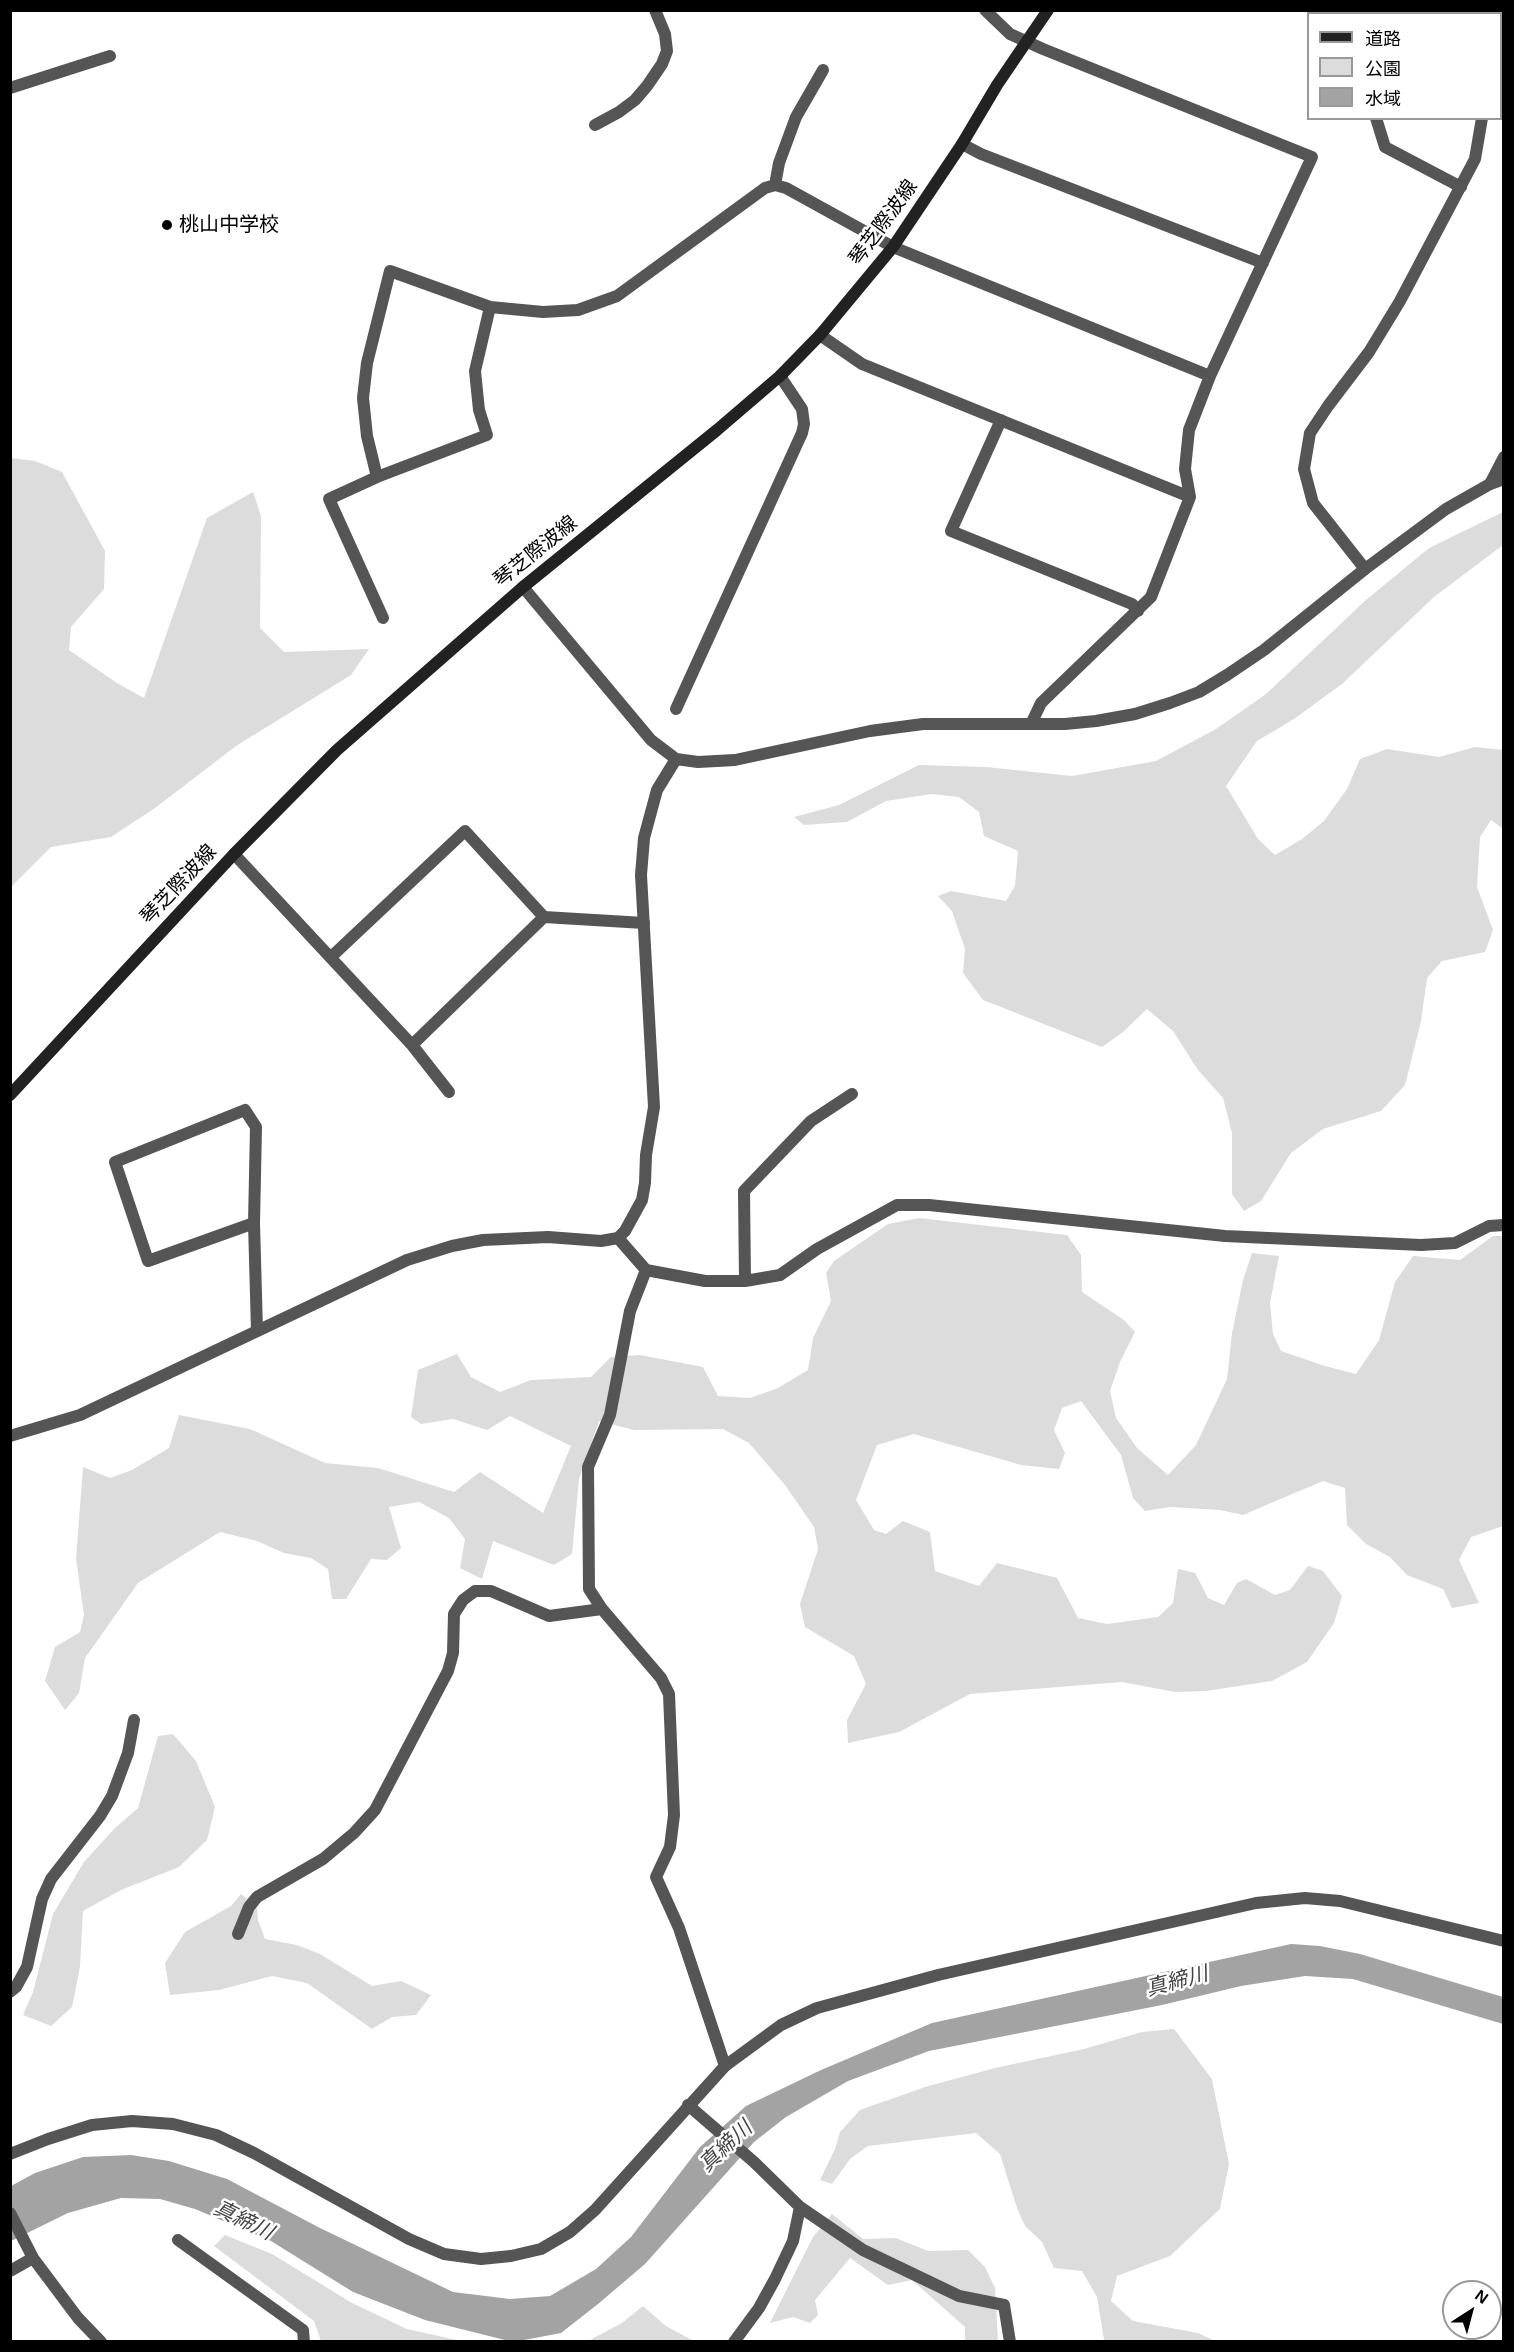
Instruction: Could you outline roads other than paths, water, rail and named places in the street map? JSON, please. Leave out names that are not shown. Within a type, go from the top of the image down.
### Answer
[{"type":"main road","name":"琴芝際波線","points":[[10,1095],[234,854],[338,750],[522,587],[708,438],[780,376],[820,335],[893,247],[1048,10]]},
{"type":"street","points":[[596,126],[635,100],[662,64],[667,51],[664,34],[655,10]]},
{"type":"street","points":[[985,10],[1010,34],[1312,157],[1210,376],[1189,430],[1185,469],[1190,497],[1151,597],[1041,703],[1031,724]]},
{"type":"street","points":[[10,88],[110,56]]},
{"type":"street","points":[[776,185],[778,163],[796,117],[823,70]]},
{"type":"street","points":[[1377,120],[1385,147],[1461,187]]},
{"type":"street","points":[[1365,569],[1313,503],[1304,469],[1311,433],[1328,406],[1369,352],[1400,301],[1475,159],[1482,120]]},
{"type":"street","points":[[962,144],[981,154],[1263,263]]},
{"type":"street","points":[[377,477],[367,436],[363,398],[367,363],[390,271],[490,307],[543,312],[578,310],[617,296],[765,188],[776,185],[786,188],[893,247],[1210,376]]},
{"type":"street","points":[[383,618],[329,499],[377,477],[487,435],[479,410],[475,371],[490,307]]},
{"type":"street","points":[[820,335],[862,364],[1190,497]]},
{"type":"street","points":[[676,709],[802,434],[804,424],[802,408],[780,376]]},
{"type":"street","points":[[1001,420],[951,531],[1131,604],[1138,611]]},
{"type":"street","points":[[1490,484],[1503,458]]},
{"type":"street","points":[[522,587],[651,740],[676,759],[698,762],[735,760],[870,731],[923,723],[1096,722],[1136,714],[1199,692],[1264,650],[1365,569],[1446,509],[1503,479]]},
{"type":"street","points":[[10,1436],[80,1415],[407,1260],[452,1246],[483,1240],[513,1237],[601,1241],[618,1238],[633,1219],[642,1200],[654,1107],[641,875],[644,838],[657,790],[676,759]]},
{"type":"street","points":[[332,957],[465,831],[544,917],[644,923]]},
{"type":"street","points":[[234,854],[412,1045],[449,1092]]},
{"type":"street","points":[[412,1045],[544,917]]},
{"type":"street","points":[[745,1281],[744,1191],[812,1121],[852,1094]]},
{"type":"street","points":[[254,1223],[147,1261],[115,1162],[245,1110],[256,1127],[254,1223],[257,1331]]},
{"type":"street","points":[[618,1238],[646,1270],[705,1281],[745,1281],[780,1275],[817,1249],[897,1205],[929,1204],[1225,1236],[1421,1245],[1455,1243],[1489,1226],[1503,1225]]},
{"type":"street","points":[[646,1270],[630,1311],[610,1415],[588,1467],[589,1589],[602,1609],[661,1678],[669,1694],[674,1815],[670,1847],[656,1877],[679,1928],[725,2066]]},
{"type":"street","points":[[238,1934],[249,1907],[257,1897],[323,1859],[354,1833],[375,1810],[448,1671],[453,1653],[454,1614],[463,1600],[475,1591],[491,1591],[549,1616],[602,1609]]},
{"type":"street","points":[[10,1992],[16,1987],[27,1967],[42,1899],[51,1879],[100,1816],[112,1796],[128,1753],[134,1720]]},
{"type":"street","points":[[10,2154],[92,2125],[132,2121],[173,2124],[216,2135],[254,2153],[409,2239],[444,2254],[481,2259],[511,2256],[541,2248],[570,2232],[595,2210],[725,2066],[781,2025],[817,2008],[938,1975],[1256,1903],[1305,1898],[1340,1901],[1503,1941]]},
{"type":"street","points":[[688,2105],[754,2162],[800,2207],[863,2250],[959,2296],[1004,2305],[1010,2342]]},
{"type":"street","points":[[734,2342],[759,2308],[775,2279],[793,2241],[800,2207]]},
{"type":"street","points":[[10,2213],[31,2255],[78,2318],[101,2342]]},
{"type":"street","points":[[178,2240],[303,2330],[304,2342]]},
{"type":"street","points":[[10,2271],[31,2255]]},
{"type":"water","name":"真締川","points":[[1291,1944],[1320,1946],[1360,1954],[1503,1997],[1503,2024],[1353,1979],[1305,1976],[1241,1986],[1162,2005],[929,2051],[848,2081],[786,2117],[754,2142],[645,2264],[598,2304],[561,2333],[519,2341],[509,2341],[425,2320],[353,2292],[271,2241],[195,2209],[160,2199],[121,2198],[68,2213],[11,2241],[11,2186],[35,2173],[83,2157],[131,2155],[169,2161],[227,2179],[320,2228],[453,2292],[510,2299],[550,2296],[596,2269],[631,2237],[700,2147],[746,2106],[821,2070],[932,2023]]},
{"type":"place","name":"桃山中学校","points":[[167,225]]}]
